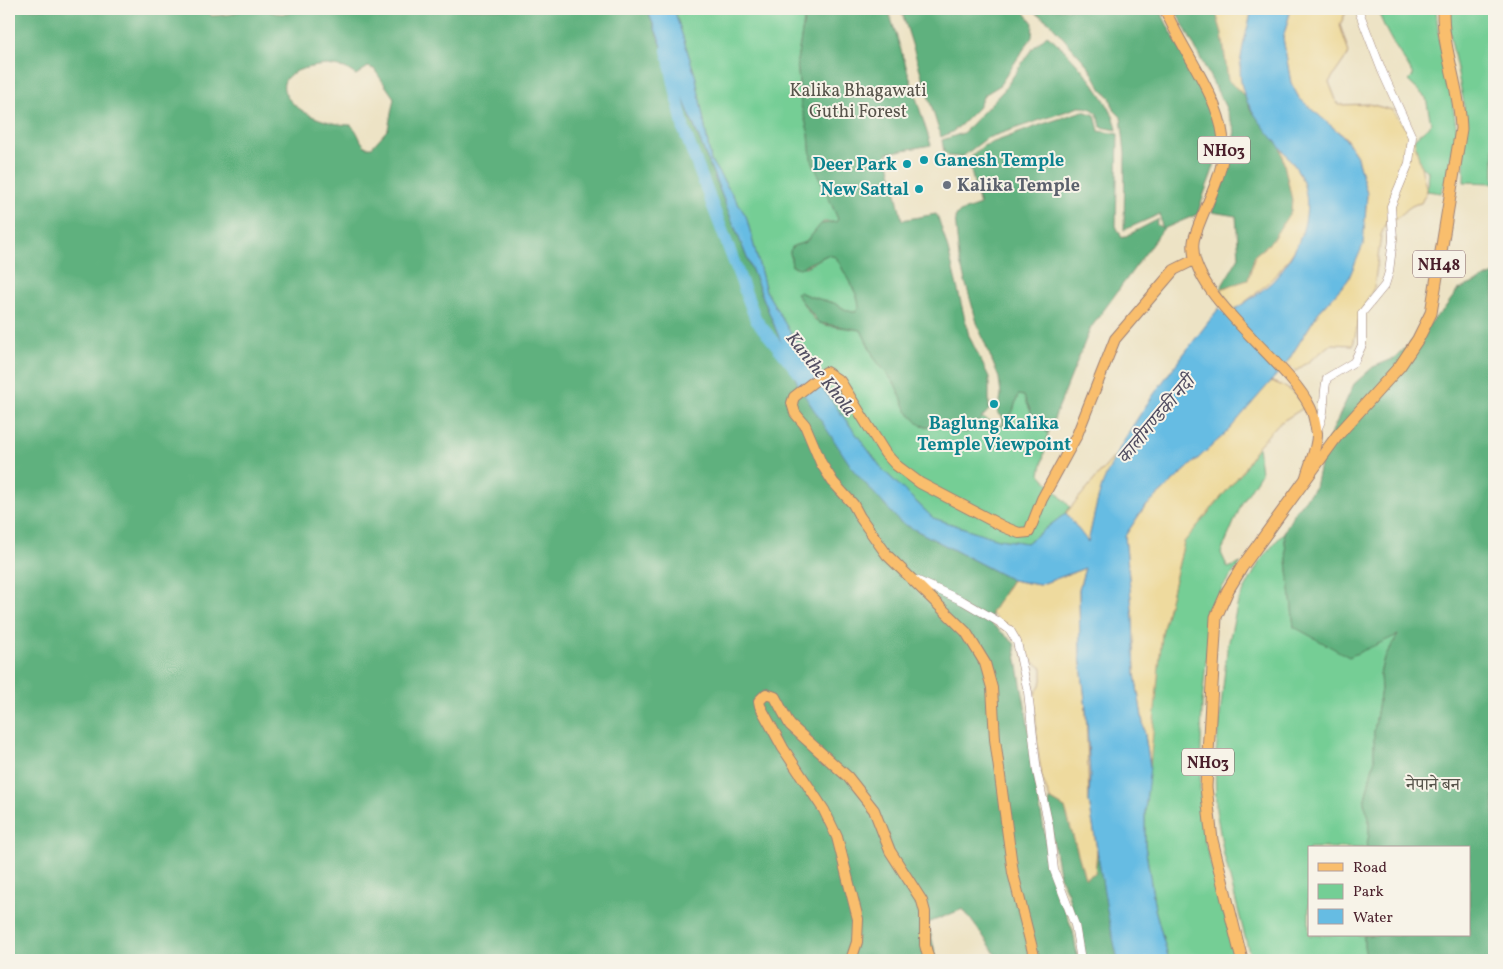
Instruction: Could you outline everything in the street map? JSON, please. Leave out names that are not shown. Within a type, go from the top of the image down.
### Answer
[{"type":"highway","name":"NH48","points":[[1305,479],[1337,436],[1400,366],[1418,339],[1431,313],[1462,129],[1460,104],[1445,46],[1443,9]]},
{"type":"highway","name":"NH03","points":[[1242,960],[1212,840],[1206,787],[1216,617],[1228,590],[1242,567],[1305,479]]},
{"type":"main road","name":"NH03","points":[[1165,9],[1218,115],[1224,141],[1219,174],[1194,239],[1192,249],[1194,260],[1214,294],[1295,385],[1311,408],[1317,436],[1305,479]]},
{"type":"main road","points":[[1035,960],[1013,873],[994,739],[992,688],[985,663],[966,632],[887,555],[853,504],[833,482],[816,454],[805,425],[795,414],[792,403],[794,397],[826,372],[840,381],[885,453],[896,465],[920,484],[1004,527],[1019,533],[1029,532],[1042,499],[1077,435],[1115,339],[1174,270],[1194,260]]},
{"type":"main road","points":[[851,960],[858,942],[858,919],[837,837],[824,810],[783,748],[760,706],[759,701],[766,694],[775,697],[790,726],[848,777],[874,810],[890,851],[922,901],[925,912],[925,945],[928,960]]},
{"type":"street","points":[[1316,431],[1324,418],[1323,401],[1327,378],[1354,362],[1362,345],[1362,313],[1385,285],[1393,239],[1391,206],[1409,163],[1412,137],[1382,71],[1358,9]]},
{"type":"street","points":[[910,578],[975,608],[1010,630],[1017,642],[1028,692],[1036,772],[1049,826],[1054,870],[1061,884],[1075,925],[1081,960]]},
{"type":"green space","points":[[9,9],[204,9],[212,16],[232,14],[245,9],[264,9],[275,13],[289,14],[291,9],[647,9],[799,387],[900,522],[1012,580],[991,613],[992,624],[1014,643],[1028,724],[1036,787],[1054,882],[1073,931],[1078,960],[998,960],[991,947],[963,909],[928,923],[937,960],[9,960]],"holes":[[[327,65],[345,68],[356,75],[368,67],[374,69],[394,98],[388,129],[372,147],[366,147],[363,144],[351,125],[331,122],[312,116],[297,107],[287,97],[284,86],[288,77],[302,69]]]},
{"type":"green space","points":[[674,9],[799,9],[804,21],[797,61],[801,105],[809,134],[811,158],[838,219],[836,222],[823,222],[806,242],[793,246],[790,252],[792,266],[806,267],[827,255],[836,257],[857,296],[860,307],[857,312],[853,312],[834,303],[799,292],[797,295],[814,319],[824,325],[861,330],[875,359],[895,384],[907,411],[919,424],[926,427],[949,425],[962,432],[968,432],[982,418],[1003,426],[1013,411],[1018,395],[1024,396],[1035,421],[1048,434],[1040,474],[1070,507],[1066,513],[1027,543],[998,539],[933,518],[883,470],[825,392],[766,291],[746,216],[711,161],[696,78]]},
{"type":"green space","name":"Kalika Bhagawati Guthi Forest","points":[[799,9],[888,9],[931,145],[887,153],[902,220],[936,214],[938,217],[948,249],[969,336],[989,377],[989,410],[968,432],[962,432],[949,425],[926,427],[919,424],[907,411],[895,384],[875,359],[861,330],[819,323],[796,293],[799,292],[834,303],[852,312],[856,312],[859,307],[857,296],[836,257],[827,255],[800,268],[792,266],[790,251],[793,246],[806,242],[821,224],[836,222],[838,219],[811,158],[809,134],[801,105],[797,61],[804,21]]},
{"type":"green space","name":"Kalika Bhagawati Guthi Forest","points":[[901,9],[1022,9],[1033,23],[1032,37],[999,86],[984,95],[978,108],[962,124],[952,132],[941,137]]},
{"type":"green space","points":[[1030,9],[1160,9],[1206,95],[1218,130],[1219,145],[1198,214],[1163,229],[1090,329],[1048,434],[1035,421],[1024,396],[1018,395],[1013,411],[1003,426],[1002,416],[998,414],[1001,395],[999,378],[978,326],[959,259],[955,217],[960,212],[980,205],[968,160],[983,146],[1043,124],[1083,111],[1095,115],[1099,131],[1118,134],[1116,226],[1122,238],[1159,219],[1156,224],[1162,228],[1160,214],[1124,230],[1125,153],[1121,117],[1114,110],[1110,97],[1102,90],[1089,67],[1049,22]]},
{"type":"green space","points":[[1175,9],[1215,9],[1222,33],[1228,80],[1244,95],[1251,110],[1280,145],[1292,200],[1291,211],[1285,223],[1271,242],[1255,255],[1248,280],[1220,289],[1239,257],[1236,216],[1212,212],[1225,179],[1235,131],[1225,106]]},
{"type":"green space","points":[[1377,9],[1436,9],[1439,40],[1447,68],[1457,131],[1447,177],[1441,193],[1427,191],[1428,171],[1418,165],[1414,139],[1431,124],[1426,98],[1408,81],[1413,76],[1389,36]]},
{"type":"green space","points":[[1449,9],[1494,9],[1494,183],[1464,182],[1464,104],[1447,20]]},
{"type":"green space","points":[[1047,35],[1067,53],[1090,79],[1108,107],[1117,130],[1101,127],[1099,118],[1093,110],[1079,107],[987,138],[962,157],[948,156],[944,152],[942,140],[963,133],[1004,90],[1031,50]]},
{"type":"green space","name":"नेपाने बन","points":[[1494,274],[1494,960],[1367,960],[1364,936],[1470,936],[1470,846],[1366,846],[1369,835],[1369,817],[1364,803],[1374,762],[1374,731],[1381,689],[1380,675],[1383,661],[1398,635],[1349,657],[1294,627],[1284,532],[1296,510],[1315,487],[1323,451],[1354,384],[1373,367],[1395,358],[1444,309],[1458,290]]},
{"type":"green space","points":[[1258,446],[1261,473],[1242,503],[1221,553],[1228,568],[1241,563],[1223,586],[1210,620],[1202,703],[1200,789],[1205,842],[1237,960],[1169,960],[1155,909],[1145,845],[1145,811],[1162,633],[1184,542],[1242,472]]},
{"type":"green space","points":[[1284,532],[1294,627],[1398,634],[1383,661],[1380,674],[1381,689],[1374,731],[1374,762],[1364,803],[1369,817],[1369,835],[1366,846],[1308,846],[1308,936],[1364,936],[1367,960],[1251,960],[1224,855],[1216,810],[1215,762],[1227,650],[1238,602],[1260,561]]},
{"type":"green space","points":[[1050,799],[1065,808],[1085,878],[1095,873],[1097,850],[1118,960],[1085,960],[1068,894],[1059,874],[1048,810]]},
{"type":"sand","points":[[1215,9],[1252,9],[1240,63],[1244,95],[1228,80],[1222,33]]},
{"type":"sand","points":[[1291,9],[1352,9],[1345,14],[1340,25],[1349,53],[1329,82],[1338,105],[1369,104],[1392,110],[1414,139],[1427,191],[1421,203],[1411,206],[1397,218],[1386,223],[1381,235],[1374,288],[1361,311],[1353,345],[1332,344],[1296,371],[1286,364],[1318,313],[1348,280],[1365,220],[1367,194],[1356,154],[1345,137],[1299,98],[1291,83],[1283,38]]},
{"type":"sand","points":[[1280,145],[1296,167],[1305,189],[1307,210],[1303,230],[1295,249],[1283,267],[1268,283],[1234,310],[1220,289],[1248,280],[1255,255],[1271,242],[1291,211],[1292,200]]},
{"type":"sand","points":[[1270,381],[1290,391],[1305,407],[1278,424],[1258,446],[1242,472],[1184,542],[1162,633],[1150,766],[1135,674],[1133,619],[1125,536],[1143,509],[1228,431]]},
{"type":"sand","points":[[1118,452],[1098,499],[1088,543],[1066,513]]},
{"type":"sand","points":[[1085,568],[1079,589],[1080,655],[1086,709],[1089,801],[1097,850],[1095,873],[1085,878],[1065,808],[1050,799],[1042,778],[1038,753],[1034,696],[1042,681],[1042,668],[1032,661],[1026,663],[1020,642],[991,613],[1012,580],[1039,585]]},
{"type":"water","name":"कालीगण्डकी नदी","points":[[647,9],[674,9],[696,78],[711,161],[746,216],[766,291],[825,392],[883,470],[933,518],[998,539],[1027,543],[1066,513],[1088,542],[1103,483],[1126,437],[1155,392],[1219,308],[1226,315],[1267,287],[1282,270],[1299,241],[1307,211],[1306,195],[1302,180],[1294,165],[1253,112],[1244,94],[1240,73],[1242,51],[1252,9],[1291,9],[1283,38],[1291,83],[1299,98],[1344,137],[1356,154],[1367,194],[1363,245],[1348,280],[1318,313],[1286,364],[1228,431],[1143,509],[1125,536],[1133,619],[1135,674],[1150,766],[1145,811],[1145,845],[1155,909],[1169,960],[1118,960],[1108,916],[1089,801],[1090,774],[1086,709],[1080,655],[1079,589],[1085,568],[1039,585],[1012,580],[900,522],[854,471],[799,387]]},
{"type":"waterway","name":"Kanthe Khola","points":[[667,50],[684,130],[756,320],[799,373]]},
{"type":"place","name":"Ganesh Temple","points":[[924,160]]},
{"type":"place","name":"Deer Park","points":[[907,164]]},
{"type":"place","name":"Kalika Temple","points":[[947,185]]},
{"type":"place","name":"New Sattal","points":[[919,189]]},
{"type":"place","name":"Baglung Kalika Temple Viewpoint","points":[[994,404]]}]
